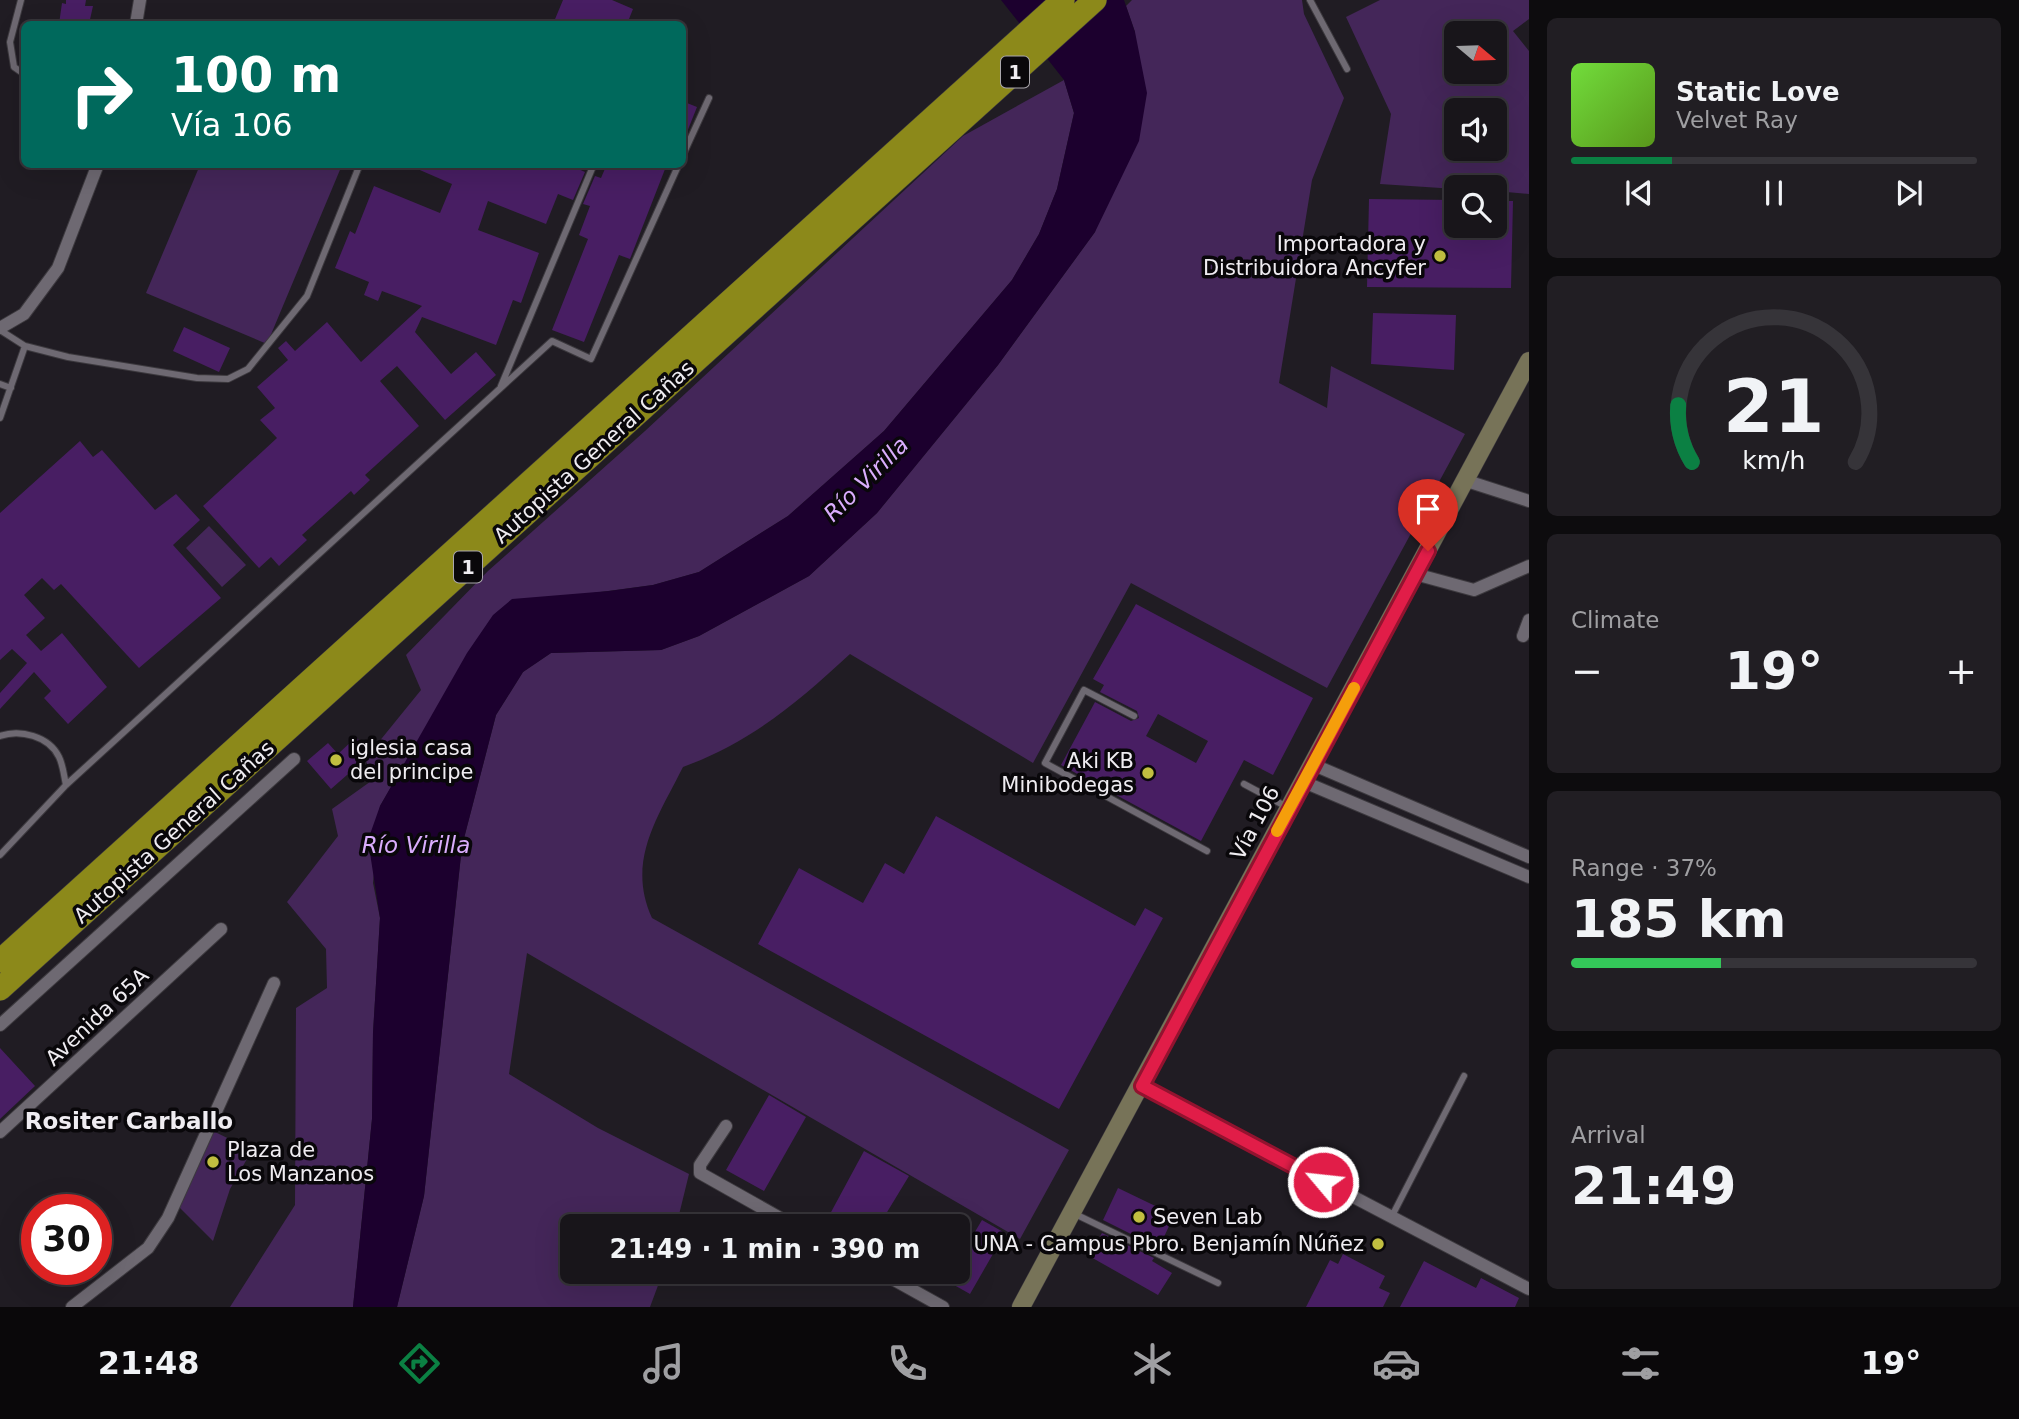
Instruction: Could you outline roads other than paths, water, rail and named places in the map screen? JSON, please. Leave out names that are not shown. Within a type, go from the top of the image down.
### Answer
[{"type":"highway","name":"Autopista General Cañas","points":[[0,989],[928,136],[1063,0]]},
{"type":"highway","name":"Autopista General Cañas","points":[[0,961],[928,136],[1095,0]]},
{"type":"main road","name":"Vía 106","points":[[1021,1307],[1467,481],[1529,361]]},
{"type":"street","points":[[136,21],[140,0]]},
{"type":"street","points":[[0,329],[24,314],[58,268],[96,168]]},
{"type":"street","points":[[1467,481],[1529,500]]},
{"type":"street","points":[[1415,574],[1474,590],[1529,566]]},
{"type":"street","points":[[1523,636],[1529,620]]},
{"type":"street","points":[[0,1025],[294,759]]},
{"type":"street","points":[[1314,765],[1529,857]]},
{"type":"street","points":[[1304,782],[1529,877]]},
{"type":"street","points":[[1448,842],[1455,825]]},
{"type":"street","name":"Avenida 65A","points":[[0,1132],[221,929]]},
{"type":"street","points":[[72,1307],[148,1248],[169,1218],[274,983]]},
{"type":"street","points":[[1142,1086],[1529,1289]]},
{"type":"street","points":[[726,1126],[700,1165],[700,1174],[772,1214]]},
{"type":"street","points":[[902,1284],[943,1307]]},
{"type":"lane","points":[[21,0],[10,41],[14,67],[21,72]]},
{"type":"lane","points":[[1310,0],[1347,69]]},
{"type":"lane","points":[[686,148],[709,98]]},
{"type":"lane","points":[[0,329],[25,346],[68,357],[197,378],[228,379],[247,369],[274,340],[307,296],[358,168]]},
{"type":"lane","points":[[499,391],[592,168]]},
{"type":"lane","points":[[0,855],[66,785],[552,341],[592,359],[677,168]]},
{"type":"lane","points":[[0,418],[25,346]]},
{"type":"lane","points":[[0,384],[10,388]]},
{"type":"lane","points":[[1134,716],[1084,690],[1045,763],[1207,851]]},
{"type":"lane","points":[[0,736],[13,732],[49,745],[59,757],[66,785]]},
{"type":"lane","points":[[1244,784],[1289,808]]},
{"type":"lane","points":[[1391,1218],[1464,1076]]},
{"type":"lane","points":[[1073,1213],[1218,1283]]},
{"type":"water","name":"Río Virilla","points":[[1001,0],[1124,0],[1135,32],[1147,93],[1139,141],[1095,232],[998,365],[877,513],[809,576],[699,636],[661,650],[551,653],[523,672],[496,715],[462,846],[424,1196],[397,1307],[353,1307],[372,1119],[373,1033],[380,918],[368,840],[380,806],[467,653],[493,615],[512,599],[653,585],[699,572],[788,516],[884,431],[1012,280],[1039,234],[1057,189],[1074,113],[1064,80]]},
{"type":"place","name":"Importadora y Distribuidora Ancyfer","points":[[1440,256]]},
{"type":"place","name":"iglesia casa del principe","points":[[336,760]]},
{"type":"place","name":"Aki KB Minibodegas","points":[[1148,773]]},
{"type":"place","name":"Plaza de Los Manzanos","points":[[213,1162]]},
{"type":"place","name":"Seven Lab","points":[[1139,1217]]},
{"type":"place","name":"UNA - Campus Pbro. Benjamín Núñez","points":[[1378,1244]]},
{"type":"district","name":"Rositer Carballo","points":[[129,1121]]}]
